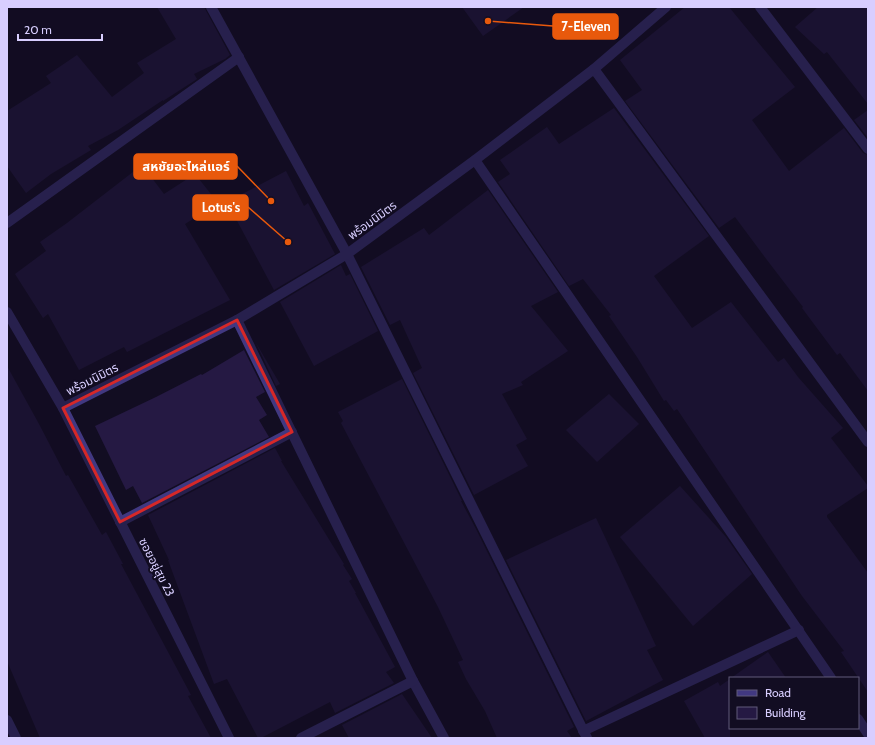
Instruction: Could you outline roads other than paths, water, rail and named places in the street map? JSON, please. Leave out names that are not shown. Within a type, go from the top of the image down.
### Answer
[{"type":"street","points":[[211,7],[347,254],[585,735],[799,630]]},
{"type":"street","name":"พร้อมนิมิตร","points":[[63,408],[237,320],[347,254],[475,160],[594,69],[666,7]]},
{"type":"street","points":[[760,7],[868,149]]},
{"type":"street","points":[[7,224],[239,57]]},
{"type":"street","points":[[594,69],[868,442]]},
{"type":"street","points":[[475,160],[830,677]]},
{"type":"street","name":"ซอยอยู่สุข 23","points":[[7,312],[63,408],[229,738]]},
{"type":"street","points":[[237,320],[413,681],[444,738]]},
{"type":"street","points":[[120,522],[292,432]]},
{"type":"street","points":[[301,738],[413,681]]},
{"type":"street","points":[[7,720],[16,738]]},
{"type":"street","points":[[859,720],[867,729]]},
{"type":"place","name":"7-Eleven","points":[[488,21]]},
{"type":"place","name":"สหชัยอะไหล่แอร์","points":[[271,201]]},
{"type":"place","name":"Lotus's","points":[[288,242]]}]
